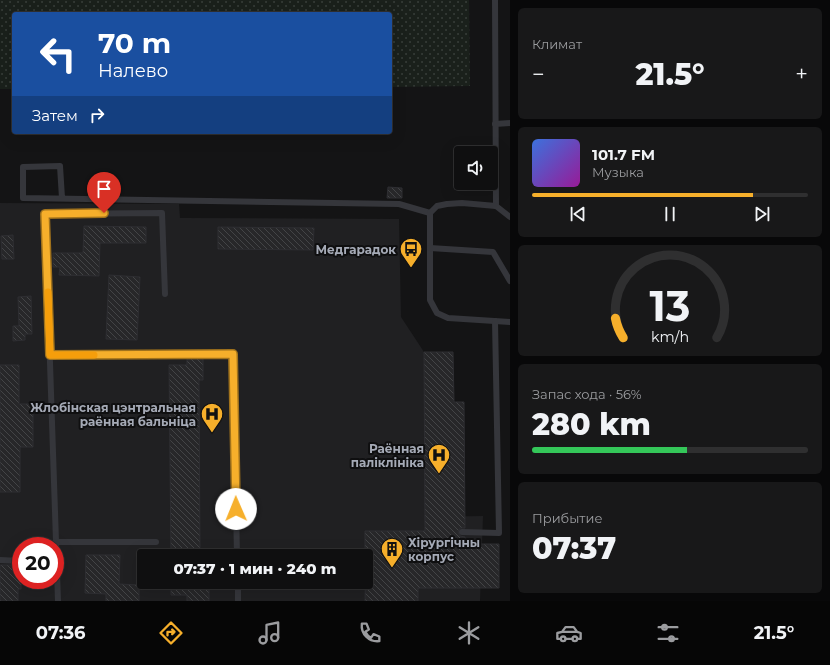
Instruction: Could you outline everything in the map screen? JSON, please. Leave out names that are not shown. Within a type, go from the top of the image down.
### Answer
[{"type":"lane","points":[[495,0],[496,206]]},
{"type":"lane","points":[[495,124],[510,123]]},
{"type":"lane","points":[[62,198],[60,166],[23,167],[23,198],[399,204],[430,213]]},
{"type":"lane","points":[[510,217],[496,206],[462,203],[437,206],[430,213],[430,300],[437,312],[448,318],[510,322]]},
{"type":"lane","points":[[56,537],[45,214],[162,213],[165,294]]},
{"type":"lane","points":[[430,248],[492,252],[510,281]]},
{"type":"lane","points":[[462,532],[499,533],[495,321]]},
{"type":"lane","points":[[50,355],[233,354],[237,549]]},
{"type":"lane","points":[[64,542],[156,542]]},
{"type":"lane","points":[[0,560],[12,560]]},
{"type":"lane","points":[[57,589],[58,601]]},
{"type":"lane","points":[[238,589],[238,601]]},
{"type":"shaded area","points":[[0,0],[469,0],[470,86],[392,87],[392,12],[12,12],[12,89],[0,89]]},
{"type":"shaded area","name":"Жлобінская цэнтральная раённая бальніца","points":[[0,203],[179,204],[180,218],[399,219],[401,317],[424,352],[425,517],[483,516],[480,601],[0,601]]},
{"type":"building","points":[[388,187],[402,188],[402,198],[387,198]]},
{"type":"building","points":[[84,226],[146,227],[146,243],[100,243],[99,276],[59,275],[60,267],[53,267],[53,253],[83,253]]},
{"type":"building","points":[[218,227],[314,228],[313,250],[218,249]]},
{"type":"building","points":[[13,235],[14,259],[2,259],[1,236]]},
{"type":"building","points":[[109,275],[140,277],[137,340],[106,339]]},
{"type":"building","points":[[31,296],[32,334],[25,334],[25,340],[13,341],[13,326],[19,326],[18,297]]},
{"type":"building","points":[[424,352],[453,352],[454,402],[464,402],[465,528],[460,528],[458,532],[460,536],[465,537],[465,544],[499,544],[499,588],[418,588],[418,601],[365,601],[365,589],[373,589],[373,549],[365,549],[365,531],[425,531]]},
{"type":"building","points":[[187,359],[203,359],[203,380],[199,380],[200,549],[171,549],[169,365],[187,365]]},
{"type":"building","points":[[0,365],[19,365],[19,404],[33,404],[33,447],[20,447],[20,492],[0,492]]},
{"type":"building","points":[[86,555],[120,555],[119,584],[137,585],[137,589],[139,589],[139,601],[106,601],[106,594],[85,593]]},
{"type":"building","points":[[0,565],[12,565],[12,589],[18,589],[18,601],[0,601]]},
{"type":"building","points":[[171,589],[209,589],[209,601],[187,601],[187,595],[171,595]]},
{"type":"slow traffic","points":[[48,292],[50,355],[94,355]]},
{"type":"place","name":"Медгарадок","points":[[411,268]]},
{"type":"place","name":"Жлобінская цэнтральная раённая бальніца","points":[[212,434]]},
{"type":"place","name":"Раённая паліклініка","points":[[439,474]]},
{"type":"place","name":"Хірургічны корпус","points":[[392,568]]},
{"type":"route","points":[[104,213],[45,214],[50,355],[233,354],[236,509]]}]
